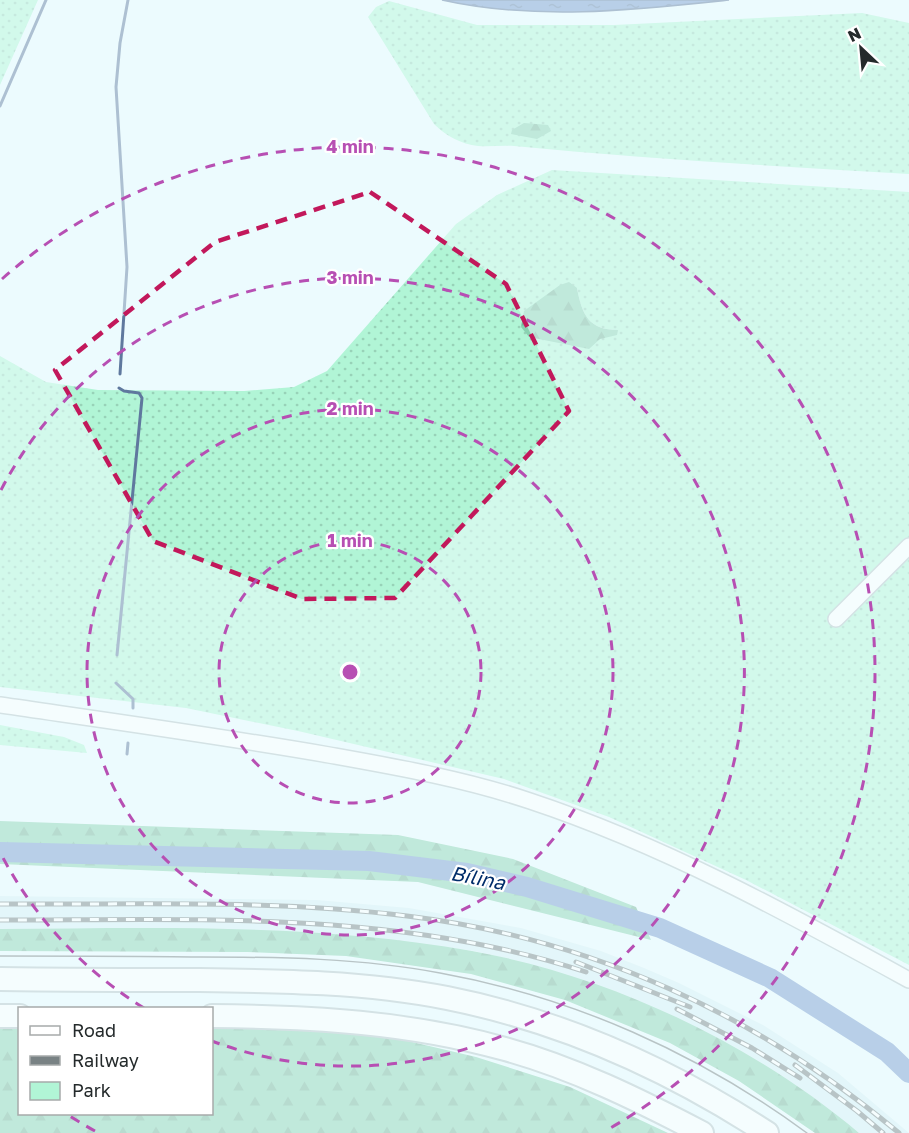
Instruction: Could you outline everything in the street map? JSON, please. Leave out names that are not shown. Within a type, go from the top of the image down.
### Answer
[{"type":"highway","points":[[0,979],[316,982],[373,987],[447,998],[512,1013],[592,1040],[660,1070],[724,1105],[766,1133]]},
{"type":"highway","points":[[0,1016],[18,1016]]},
{"type":"highway","points":[[213,1016],[363,1022],[436,1032],[506,1049],[579,1074],[642,1101],[702,1133]]},
{"type":"street","points":[[836,619],[909,546]]},
{"type":"street","points":[[0,705],[358,760],[476,785],[528,800],[591,822],[660,852],[787,914],[909,980]]},
{"type":"highlighted area","points":[[370,192],[506,284],[569,411],[395,598],[302,599],[153,541],[55,370],[215,242]]},
{"type":"shaded area","points":[[0,896],[317,900],[409,908],[521,928],[601,951],[644,968],[763,1025],[838,1073],[909,1133],[859,1133],[781,1076],[707,1034],[632,999],[514,960],[474,951],[362,936],[268,931],[0,929]]},
{"type":"green space","points":[[0,0],[38,0],[0,85]]},
{"type":"green space","points":[[389,1],[477,25],[614,25],[862,13],[909,23],[909,174],[514,146],[478,146],[466,143],[449,136],[434,124],[368,17],[376,7]]},
{"type":"green space","points":[[524,123],[548,125],[551,131],[537,139],[511,134],[512,130]]},
{"type":"green space","points":[[552,170],[909,192],[909,965],[746,880],[609,817],[504,779],[298,731],[186,708],[0,687],[0,356],[46,382],[98,390],[244,391],[294,387],[327,371],[456,224],[497,195]],"holes":[[[577,288],[581,306],[588,319],[600,327],[618,330],[596,337],[574,340],[529,337]]]},
{"type":"green space","points":[[569,282],[577,288],[581,306],[588,319],[600,327],[618,330],[617,335],[600,339],[589,349],[529,337],[521,327],[524,311],[560,285]]},
{"type":"green space","points":[[0,725],[64,737],[84,745],[87,753],[0,745]]},
{"type":"green space","points":[[0,821],[398,835],[513,859],[636,907],[651,940],[418,882],[0,864]]},
{"type":"green space","points":[[177,928],[296,931],[414,942],[524,962],[576,977],[627,996],[726,1042],[817,1100],[859,1133],[815,1133],[739,1081],[670,1043],[565,1000],[471,974],[346,956],[247,952],[0,951],[0,929]]},
{"type":"green space","points":[[0,1025],[18,1025],[18,1115],[213,1115],[213,1025],[326,1029],[391,1037],[476,1057],[570,1087],[668,1133],[0,1133]]},
{"type":"water","points":[[442,0],[729,0],[621,10],[549,12],[477,6]]},
{"type":"waterway","points":[[0,106],[46,0]]},
{"type":"waterway","points":[[120,374],[127,267],[116,87],[120,43],[128,0]]},
{"type":"waterway","points":[[117,655],[142,398],[139,393],[119,388]]},
{"type":"waterway","points":[[116,683],[133,699],[133,708]]},
{"type":"waterway","points":[[127,754],[128,743]]},
{"type":"waterway","name":"Bílina","points":[[0,852],[369,861],[467,873],[527,887],[660,928],[770,978],[887,1052],[909,1073]]},
{"type":"tram line","points":[[0,956],[320,959],[410,968],[489,983],[586,1013],[632,1032],[722,1078],[807,1133]]},
{"type":"railway","points":[[0,904],[204,904],[306,907],[407,916],[475,927],[541,943],[606,963],[669,988],[730,1018],[788,1052],[845,1091],[899,1133]]},
{"type":"railway","points":[[0,920],[222,920],[370,928],[443,938],[515,952],[586,972]]},
{"type":"railway","points":[[576,962],[690,1007]]},
{"type":"railway","points":[[677,1009],[752,1048],[800,1078]]},
{"type":"railway","points":[[795,1065],[883,1133]]}]
